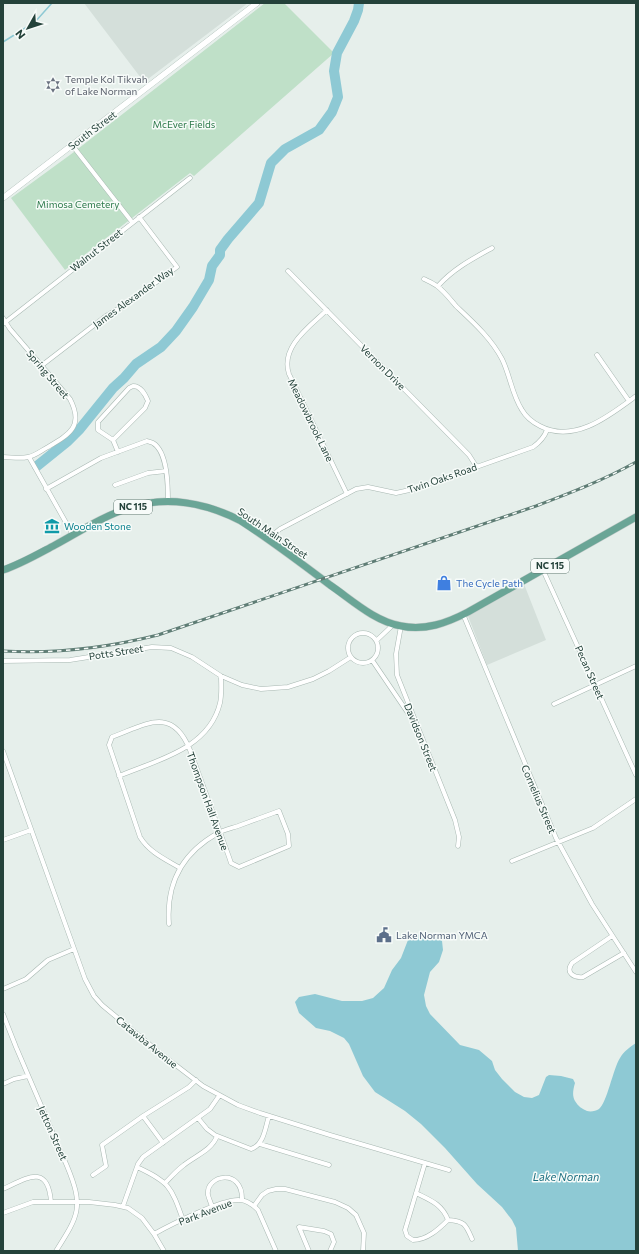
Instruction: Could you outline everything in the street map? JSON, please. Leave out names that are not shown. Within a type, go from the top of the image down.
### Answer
[{"type":"main road","name":"South Main Street","points":[[3,570],[28,560],[73,535],[130,507],[168,502],[198,505],[220,511],[241,521],[377,617],[398,625]]},
{"type":"main road","name":"NC 115","points":[[398,625],[419,627],[437,625],[463,614],[636,517]]},
{"type":"street","name":"South Street","points":[[3,198],[257,3]]},
{"type":"street","points":[[72,145],[132,222]]},
{"type":"street","name":"Walnut Street","points":[[4,321],[190,178]]},
{"type":"street","name":"James Alexander Way","points":[[41,366],[106,316],[128,303],[177,267],[139,217]]},
{"type":"street","points":[[438,286],[444,279],[467,261],[492,248]]},
{"type":"street","name":"Vernon Drive","points":[[288,271],[469,455],[476,466]]},
{"type":"street","points":[[424,279],[438,286],[480,329],[495,348],[506,369],[516,400],[526,416],[547,430],[560,432],[575,431],[585,428],[605,418],[636,396]]},
{"type":"street","name":"Meadowbrook Lane","points":[[327,310],[291,347],[286,363],[289,374],[347,494]]},
{"type":"street","name":"Spring Street","points":[[4,321],[70,399],[75,409],[76,422],[73,429],[65,436],[29,457]]},
{"type":"street","points":[[596,355],[629,401]]},
{"type":"street","points":[[113,440],[145,408],[148,400],[137,386],[129,388],[98,422],[98,430],[113,440],[118,452]]},
{"type":"street","name":"Twin Oaks Road","points":[[268,539],[280,529],[356,489],[368,487],[388,492],[400,492],[533,447],[543,439],[547,430]]},
{"type":"street","points":[[46,489],[101,458],[147,442],[153,443],[162,455],[166,471],[168,502]]},
{"type":"street","points":[[3,457],[29,457],[73,535]]},
{"type":"street","points":[[115,485],[148,473],[166,471]]},
{"type":"street","name":"Pecan Street","points":[[543,570],[636,775]]},
{"type":"street","name":"Cornelius Street","points":[[463,614],[558,842],[592,904],[636,972]]},
{"type":"street","points":[[376,640],[398,625]]},
{"type":"street","name":"Davidson Street","points":[[398,625],[396,671],[402,690],[455,820],[459,837],[458,846]]},
{"type":"street","points":[[360,632],[367,633],[372,635],[376,640],[379,649],[376,657],[372,660],[361,663],[351,657],[348,645],[350,639],[355,635],[360,632]]},
{"type":"street","name":"Potts Street","points":[[3,661],[70,660],[152,647],[171,648],[192,657],[221,676],[242,685],[261,689],[288,687],[328,671],[351,657]]},
{"type":"street","points":[[372,660],[417,726]]},
{"type":"street","points":[[554,704],[636,666]]},
{"type":"street","points":[[119,776],[188,746],[204,734],[215,717],[221,696],[221,676]]},
{"type":"street","name":"Thompson Hall Avenue","points":[[180,868],[154,852],[143,841],[138,832],[109,745],[112,738],[152,722],[166,722],[174,727],[188,746],[220,833],[231,862],[239,867],[289,846],[288,834],[279,811],[220,833]]},
{"type":"street","name":"Catawba Avenue","points":[[3,751],[85,979],[94,996],[128,1027],[196,1080],[220,1096],[238,1105],[269,1116],[449,1170]]},
{"type":"street","points":[[512,862],[593,828],[636,799]]},
{"type":"street","points":[[3,840],[31,830]]},
{"type":"street","points":[[169,924],[170,894],[180,868],[198,846],[220,833]]},
{"type":"street","points":[[612,936],[572,963],[570,966],[570,972],[572,976],[577,978],[583,977],[624,953]]},
{"type":"street","points":[[3,989],[26,979],[48,960],[74,949]]},
{"type":"street","name":"Jetton Street","points":[[3,1014],[28,1076],[73,1178],[78,1202],[73,1222],[56,1251]]},
{"type":"street","points":[[3,1084],[14,1079],[28,1076]]},
{"type":"street","points":[[93,1175],[106,1166],[102,1145],[143,1116],[185,1090],[196,1080]]},
{"type":"street","points":[[123,1206],[137,1167],[143,1157],[198,1118],[213,1106],[220,1096]]},
{"type":"street","points":[[143,1116],[162,1143]]},
{"type":"street","points":[[198,1118],[207,1129],[218,1136],[248,1149],[256,1147],[260,1144],[269,1116]]},
{"type":"street","points":[[165,1183],[184,1165],[210,1147],[218,1136]]},
{"type":"street","points":[[260,1144],[329,1165]]},
{"type":"street","points":[[425,1163],[405,1230],[407,1236],[413,1240],[425,1237],[440,1228],[448,1220],[460,1221],[465,1224],[472,1239]]},
{"type":"street","points":[[137,1167],[157,1177],[165,1183],[171,1191],[183,1220]]},
{"type":"street","points":[[3,1189],[34,1176],[41,1177],[47,1183],[51,1202]]},
{"type":"street","points":[[212,1207],[208,1190],[219,1178],[225,1177],[235,1181],[240,1186],[242,1200]]},
{"type":"street","points":[[274,1251],[261,1215],[254,1206],[262,1195],[268,1191],[276,1189],[286,1189],[335,1202],[348,1208],[356,1215],[364,1233],[363,1251]]},
{"type":"street","points":[[416,1192],[438,1204],[443,1209],[448,1220]]},
{"type":"street","name":"Park Avenue","points":[[154,1234],[165,1227],[228,1201],[242,1200],[254,1206]]},
{"type":"street","points":[[3,1213],[33,1202],[102,1202],[123,1206],[142,1218],[164,1251]]},
{"type":"street","points":[[308,1251],[299,1227],[324,1230],[331,1234],[334,1242],[330,1251]]},
{"type":"shaded area","points":[[84,3],[248,3],[144,82]]},
{"type":"shaded area","points":[[524,584],[546,640],[487,665],[468,616]]},
{"type":"green space","name":"McEver Fields","points":[[265,3],[284,3],[334,53],[194,176],[190,173],[65,270],[11,198],[74,152]]},
{"type":"water","name":"Lake Norman","points":[[426,933],[439,938],[442,941],[443,950],[439,962],[430,972],[424,995],[426,1006],[430,1014],[460,1045],[479,1050],[492,1061],[495,1070],[502,1079],[515,1092],[524,1097],[532,1098],[539,1095],[546,1077],[549,1075],[561,1076],[573,1079],[575,1083],[573,1097],[579,1106],[587,1111],[598,1110],[605,1100],[617,1063],[625,1051],[636,1043],[636,1251],[518,1251],[516,1228],[502,1207],[477,1184],[421,1124],[405,1111],[375,1092],[363,1076],[349,1044],[344,1038],[330,1031],[316,1028],[299,1013],[295,1002],[299,997],[315,994],[342,1001],[362,1001],[373,998],[384,988],[392,970],[401,958],[408,940],[413,936]]},
{"type":"waterway","points":[[3,42],[35,22],[52,3]]},
{"type":"waterway","points":[[37,466],[79,430],[113,388],[136,364],[161,347],[176,331],[193,307],[209,280],[212,266],[220,255],[220,250],[259,203],[271,163],[285,149],[319,130],[332,112],[338,97],[334,71],[337,53],[354,21],[359,3]]},
{"type":"railway","points":[[3,651],[62,651],[100,647],[158,635],[536,506],[574,491],[624,469],[636,462]]},
{"type":"place","name":"Temple Kol Tikvah of Lake Norman","points":[[53,85]]},
{"type":"place","name":"Wooden Stone","points":[[52,526]]},
{"type":"place","name":"The Cycle Path","points":[[444,583]]},
{"type":"place","name":"Lake Norman YMCA","points":[[384,935]]},
{"type":"park label","name":"Mimosa Cemetery","points":[[78,204]]}]
